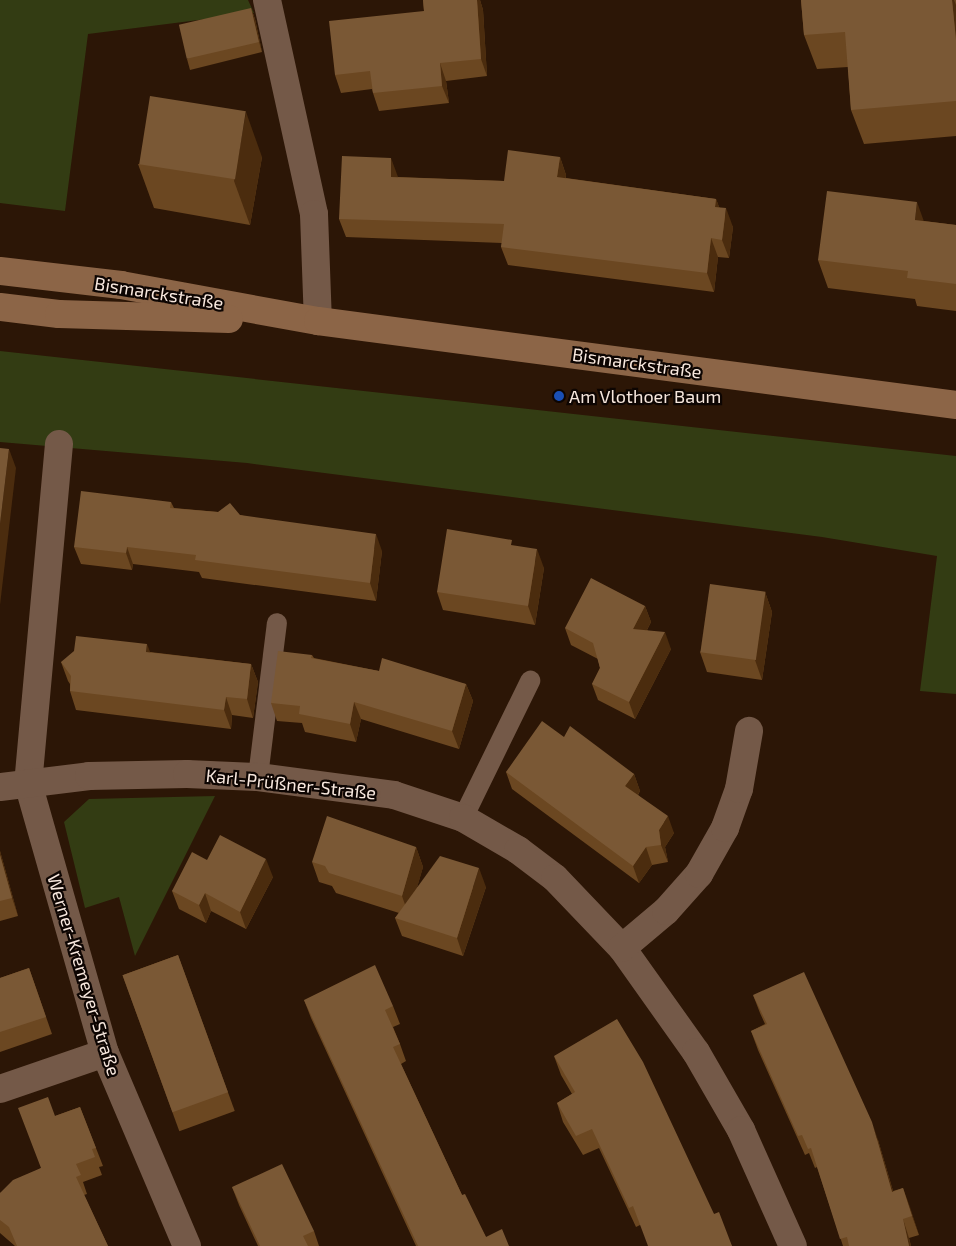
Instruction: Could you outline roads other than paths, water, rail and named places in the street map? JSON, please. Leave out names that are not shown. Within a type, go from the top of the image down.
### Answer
[{"type":"main road","name":"Bismarckstraße","points":[[0,271],[121,285],[318,321],[956,405]]},
{"type":"main road","name":"Bismarckstraße","points":[[0,307],[59,314],[318,321]]},
{"type":"street","points":[[267,0],[314,214],[318,321]]},
{"type":"street","points":[[28,783],[59,444]]},
{"type":"street","points":[[622,948],[666,911],[703,866],[725,828],[736,797],[749,730]]},
{"type":"street","name":"Karl-Prüßner-Straße","points":[[0,788],[88,776],[258,777],[394,795],[463,818],[518,850],[556,878],[622,948],[696,1052],[741,1130],[793,1246]]},
{"type":"street","name":"Werner-Kremeyer-Straße","points":[[28,783],[105,1053],[187,1246]]},
{"type":"street","points":[[0,1089],[105,1053]]},
{"type":"lane","points":[[258,777],[277,623]]},
{"type":"lane","points":[[463,818],[530,681]]},
{"type":"place","name":"Am Vlothoer Baum","points":[[559,396]]}]
